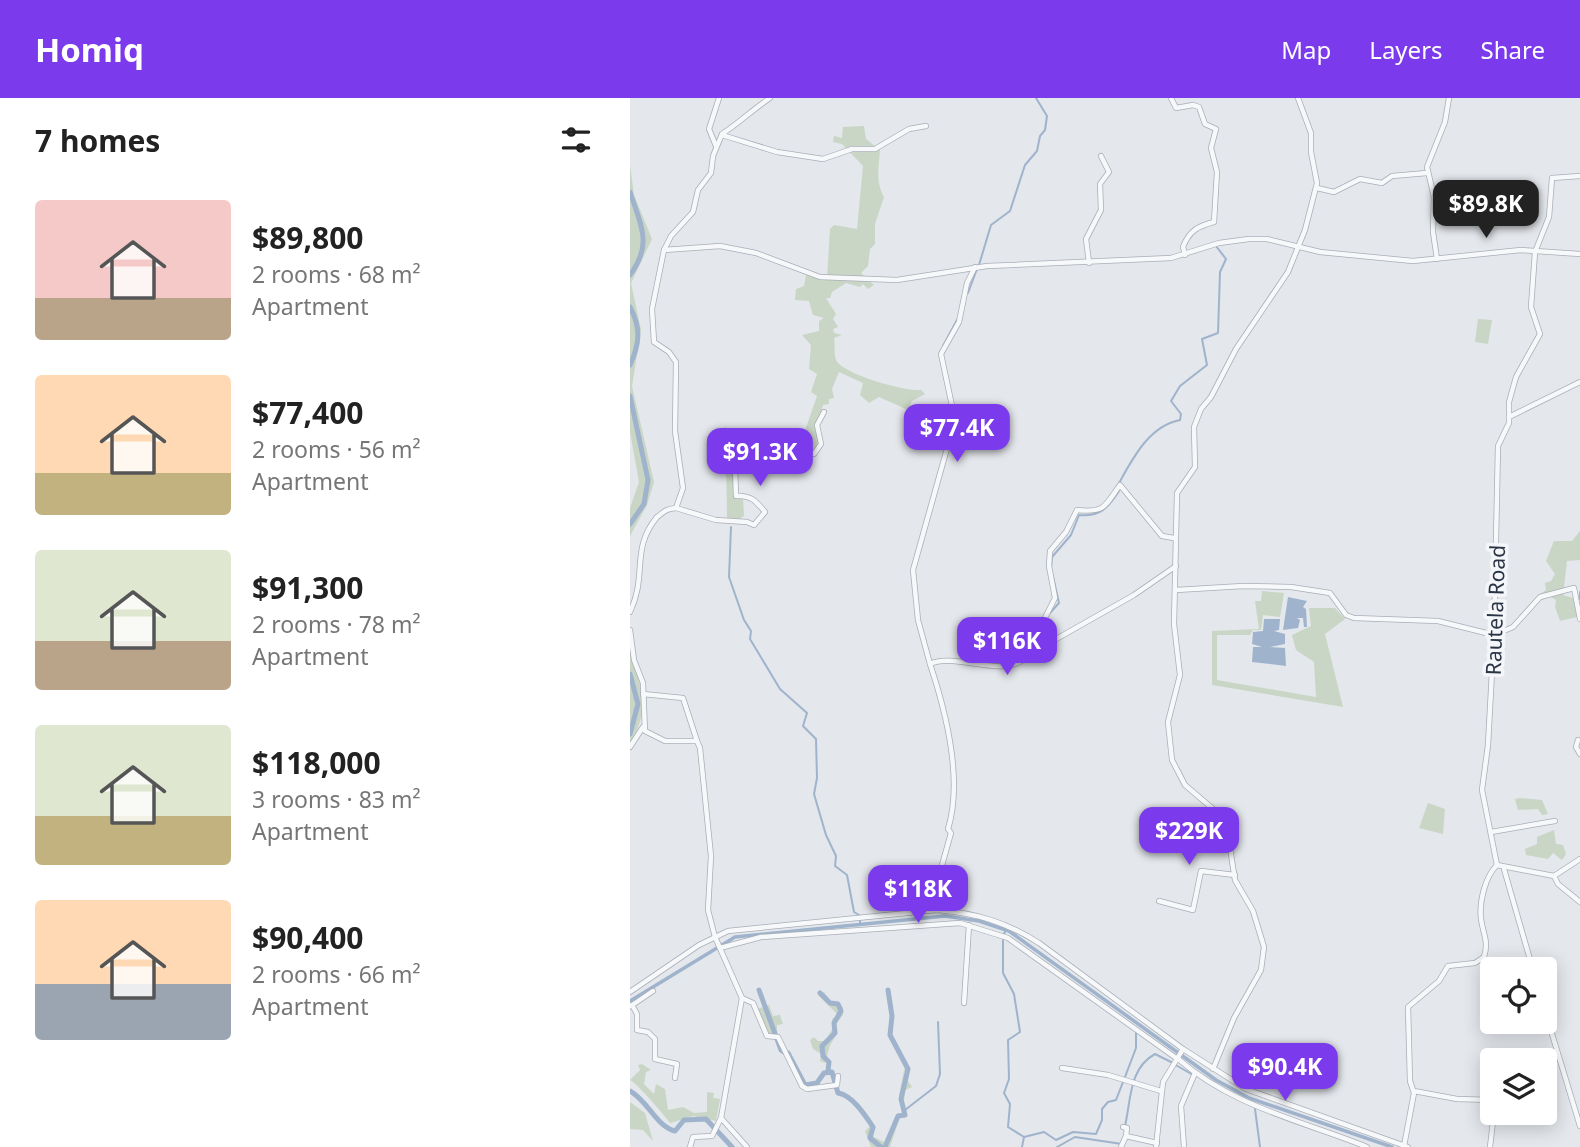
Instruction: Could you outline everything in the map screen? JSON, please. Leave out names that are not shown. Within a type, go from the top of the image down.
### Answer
[{"type":"street","points":[[716,146],[709,129],[719,98]]},
{"type":"street","points":[[676,508],[683,488],[675,431],[676,362],[654,342],[651,323],[664,250],[671,236],[694,212],[698,190],[711,173],[716,146],[722,134],[740,125],[755,107],[770,98]]},
{"type":"street","points":[[1171,98],[1176,108],[1193,105],[1199,107],[1205,124],[1216,129],[1211,148],[1217,172],[1214,222],[1197,226],[1182,247],[1185,255]]},
{"type":"street","points":[[1213,1069],[1234,1018],[1261,970],[1264,947],[1253,911],[1235,876],[1219,814],[1185,785],[1172,760],[1168,722],[1180,675],[1174,624],[1177,493],[1195,467],[1194,427],[1200,409],[1211,397],[1236,349],[1288,272],[1317,188],[1311,133],[1298,98]]},
{"type":"street","points":[[1437,259],[1433,232],[1434,197],[1427,173],[1445,122],[1449,98]]},
{"type":"street","points":[[722,134],[746,145],[823,159],[852,149],[876,149],[909,129],[926,126]]},
{"type":"street","points":[[1089,263],[1086,239],[1101,210],[1100,184],[1109,172],[1101,156]]},
{"type":"street","points":[[1317,188],[1334,192],[1360,179],[1382,183],[1392,176],[1427,173]]},
{"type":"street","name":"Rautela Road","points":[[1497,865],[1482,790],[1489,745],[1498,446],[1509,417],[1508,402],[1516,377],[1540,334],[1531,307],[1535,251],[1549,217],[1552,178],[1580,176]]},
{"type":"street","points":[[664,250],[720,246],[756,253],[808,275],[897,280],[975,267],[1089,263],[1185,255],[1219,243],[1249,239],[1268,239],[1298,248],[1413,261],[1504,251],[1580,254]]},
{"type":"street","points":[[937,910],[942,890],[942,865],[951,833],[948,829],[953,814],[953,785],[946,719],[918,620],[912,570],[955,420],[941,354],[961,316],[967,283],[975,267]]},
{"type":"street","points":[[1509,417],[1580,382]]},
{"type":"street","points":[[630,612],[636,593],[633,558],[641,530],[664,510],[676,508],[716,520],[754,525],[759,522],[765,512],[759,502],[745,495],[736,496],[735,465],[762,451],[814,454],[821,444],[817,425],[824,412]]},
{"type":"street","points":[[1026,656],[1055,598],[1049,566],[1050,551],[1066,532],[1077,510],[1098,511],[1106,506],[1122,485],[1154,528],[1165,538],[1174,538]]},
{"type":"street","points":[[930,664],[943,661],[973,665],[1020,662],[1026,656],[1134,595],[1177,565]]},
{"type":"street","points":[[1176,590],[1243,586],[1296,588],[1330,593],[1346,615],[1354,618],[1438,621],[1494,635],[1513,627],[1540,597],[1574,588],[1580,619]]},
{"type":"street","points":[[630,629],[634,660],[642,677],[643,694],[643,727],[630,747]]},
{"type":"street","points":[[643,694],[683,698],[697,741],[707,793],[711,863],[708,898],[717,942],[742,998],[721,1118],[709,1138],[693,1138],[690,1147]]},
{"type":"street","points":[[643,727],[645,731],[665,741],[697,741]]},
{"type":"street","points":[[1578,740],[1576,747],[1580,754]]},
{"type":"street","points":[[1491,832],[1555,821]]},
{"type":"street","points":[[717,942],[960,922],[1008,938],[1179,1054],[1269,1099],[1406,1146],[1414,1091],[1410,1081],[1408,1007],[1438,981],[1448,966],[1475,963],[1484,957],[1487,940],[1481,920],[1482,901],[1489,876],[1497,865],[1504,869],[1554,876],[1580,859]]},
{"type":"street","points":[[1504,869],[1529,957]]},
{"type":"street","points":[[1159,901],[1194,910],[1201,871],[1235,876]]},
{"type":"street","points":[[1554,876],[1558,884],[1580,902]]},
{"type":"street","points":[[630,992],[743,928],[937,910],[972,913],[1016,929],[1179,1054],[1195,1073],[1251,1106],[1352,1144],[1367,1147]]},
{"type":"street","points":[[964,1003],[969,925]]},
{"type":"street","points":[[653,991],[631,1006],[637,1014],[637,1030],[648,1032],[655,1039],[655,1059],[677,1064],[675,1078]]},
{"type":"street","points":[[742,998],[753,1003],[766,1034],[775,1036],[802,1086],[807,1088],[835,1085],[838,1076]]},
{"type":"street","points":[[1552,1034],[1580,1126]]},
{"type":"street","points":[[1126,1136],[1156,1145],[1161,1091],[1179,1054]]},
{"type":"street","points":[[1062,1068],[1124,1080],[1161,1091]]},
{"type":"street","points":[[1184,1147],[1181,1106],[1195,1073]]},
{"type":"street","points":[[1414,1091],[1436,1096],[1480,1099]]},
{"type":"street","points":[[721,1118],[747,1147]]},
{"type":"street","points":[[1490,1147],[1493,1125]]},
{"type":"street","points":[[1121,1147],[1126,1136],[1127,1128],[1124,1127]]},
{"type":"green space","points":[[864,126],[866,139],[880,150],[879,179],[884,197],[875,224],[875,244],[870,249],[868,266],[861,273],[874,285],[868,289],[863,284],[860,287],[846,283],[832,292],[830,298],[826,298],[836,314],[833,319],[838,327],[833,329],[834,333],[842,335],[834,338],[835,358],[850,371],[862,376],[889,385],[921,390],[925,394],[912,401],[908,410],[879,397],[869,403],[860,395],[863,383],[839,372],[832,389],[834,398],[829,399],[829,404],[823,405],[817,428],[821,444],[813,453],[766,449],[734,465],[734,495],[743,499],[744,516],[736,521],[727,518],[726,451],[719,442],[718,430],[726,427],[738,443],[749,446],[762,442],[801,442],[817,396],[811,392],[817,374],[809,369],[811,345],[802,335],[819,331],[819,321],[824,318],[813,315],[809,301],[795,300],[796,289],[804,286],[806,275],[827,279],[830,229],[834,225],[857,229],[863,166],[842,144],[833,142],[834,136],[842,138],[843,127]]},
{"type":"green space","points":[[630,165],[634,195],[652,239],[631,283],[641,330],[632,386],[654,482],[647,505],[630,536],[630,508],[639,482],[630,432]]},
{"type":"green space","points":[[1478,319],[1492,320],[1488,344],[1475,342]]},
{"type":"green space","points":[[1580,531],[1580,560],[1567,561],[1563,595],[1573,598],[1577,617],[1560,621],[1555,607],[1556,600],[1549,596],[1542,600],[1540,594],[1546,590],[1545,583],[1551,581],[1555,574],[1546,561],[1554,541],[1572,541]]},
{"type":"green space","points":[[1262,591],[1284,593],[1280,617],[1263,615],[1261,630],[1253,630],[1250,635],[1217,635],[1217,680],[1316,697],[1314,662],[1296,650],[1292,635],[1311,626],[1309,608],[1335,608],[1345,619],[1325,634],[1343,707],[1212,685],[1212,631],[1259,629],[1255,601],[1261,601]]},
{"type":"green space","points":[[630,650],[641,687],[643,708],[637,731],[630,744]]},
{"type":"green space","points":[[1515,799],[1542,800],[1548,814],[1542,815],[1538,809],[1518,810]]},
{"type":"green space","points":[[1428,803],[1445,809],[1443,834],[1419,828]]},
{"type":"green space","points":[[1554,830],[1556,844],[1563,845],[1566,854],[1562,860],[1553,853],[1548,859],[1526,855],[1525,849],[1537,844],[1537,837]]},
{"type":"green space","points":[[824,992],[832,1003],[843,1007],[843,1015],[836,1024],[837,1034],[830,1045],[825,1063],[820,1061],[821,1054],[813,1049],[810,1040],[814,1037],[818,1041],[825,1041],[833,1028],[832,1019],[838,1015],[818,995]]},
{"type":"green space","points":[[769,1005],[773,1016],[780,1015],[783,1024],[777,1025],[777,1033],[767,1034],[757,1009]]},
{"type":"green space","points":[[906,1061],[909,1069],[908,1081],[912,1087],[905,1090],[907,1116],[900,1117],[890,1147],[871,1147],[865,1131],[871,1125],[876,1127],[872,1136],[884,1142],[897,1115],[902,1113],[899,1095]]},
{"type":"green space","points":[[642,1064],[651,1070],[646,1072],[644,1084],[654,1094],[656,1084],[665,1089],[668,1110],[683,1107],[694,1113],[707,1112],[707,1092],[714,1093],[713,1098],[720,1099],[716,1121],[694,1116],[670,1123],[630,1080],[640,1070],[638,1065]]},
{"type":"green space","points":[[630,1102],[645,1113],[653,1141],[643,1130],[630,1129]]},
{"type":"water","points":[[1288,597],[1307,601],[1303,607],[1306,609],[1307,627],[1304,627],[1303,618],[1297,618],[1300,620],[1298,628],[1283,630]]},
{"type":"water","points":[[1264,619],[1280,619],[1279,630],[1274,631],[1285,634],[1285,644],[1270,647],[1285,648],[1286,666],[1252,662],[1253,647],[1262,647],[1252,644],[1253,632],[1263,631]]},
{"type":"waterway","points":[[979,265],[991,225],[1010,211],[1025,165],[1037,151],[1040,136],[1045,130],[1047,116],[1036,98]]},
{"type":"waterway","points":[[630,192],[643,235],[641,254],[630,275]]},
{"type":"waterway","points":[[1119,483],[1143,444],[1159,429],[1180,420],[1181,414],[1171,401],[1180,386],[1207,365],[1202,339],[1218,333],[1220,272],[1226,259],[1216,246]]},
{"type":"waterway","points":[[968,293],[977,269]]},
{"type":"waterway","points":[[630,307],[638,336],[630,365]]},
{"type":"waterway","points":[[943,346],[957,320]]},
{"type":"waterway","points":[[630,396],[648,480],[644,504],[630,524]]},
{"type":"waterway","points":[[1051,568],[1052,557],[1071,535],[1079,515],[1098,513],[1119,491]]},
{"type":"waterway","points":[[731,527],[729,577],[744,620],[751,631],[750,639],[780,689],[807,713],[803,726],[816,739],[817,778],[814,794],[826,835],[836,856],[835,866],[847,875],[854,912],[859,915]]},
{"type":"waterway","points":[[1050,613],[1059,603],[1053,577]]},
{"type":"waterway","points":[[1580,592],[1580,599]]},
{"type":"waterway","points":[[630,674],[638,704],[630,734]]},
{"type":"waterway","points":[[630,1001],[735,937],[945,916],[979,921],[1009,931],[1216,1080],[1249,1098],[1392,1147]]},
{"type":"waterway","points":[[1004,934],[1006,930]]},
{"type":"waterway","points":[[1003,940],[1003,973],[1014,994],[1020,1032],[1008,1040],[1009,1079],[1004,1093],[1010,1104],[1008,1127],[1024,1137]]},
{"type":"waterway","points":[[759,990],[781,1050],[786,1053]]},
{"type":"waterway","points":[[885,1147],[898,1116],[905,1115],[901,1099],[908,1069],[890,1035],[892,1016],[888,990]]},
{"type":"waterway","points":[[820,993],[830,1003],[838,1004],[841,1011],[834,1023],[835,1033],[822,1046],[823,1056],[829,1062],[828,1071]]},
{"type":"waterway","points":[[905,1110],[936,1086],[940,1074],[938,1022]]},
{"type":"waterway","points":[[1125,1077],[1136,1048],[1136,1033]]},
{"type":"waterway","points":[[788,1053],[805,1085],[817,1083],[824,1073],[832,1072],[838,1093],[848,1097],[862,1111],[873,1127],[870,1138],[881,1147]]},
{"type":"waterway","points":[[1125,1126],[1133,1086],[1140,1068],[1155,1054],[1171,1062]]},
{"type":"waterway","points":[[1174,1064],[1193,1075]]},
{"type":"waterway","points":[[1022,1147],[1024,1137],[1044,1132],[1056,1140],[1073,1132],[1096,1134],[1102,1120],[1102,1109],[1108,1102],[1116,1100],[1123,1082]]},
{"type":"waterway","points":[[630,1091],[668,1128],[675,1131],[684,1120],[706,1119],[732,1147]]},
{"type":"waterway","points":[[1255,1109],[1260,1147]]},
{"type":"waterway","points":[[1057,1147],[1075,1137],[1122,1144]]}]
